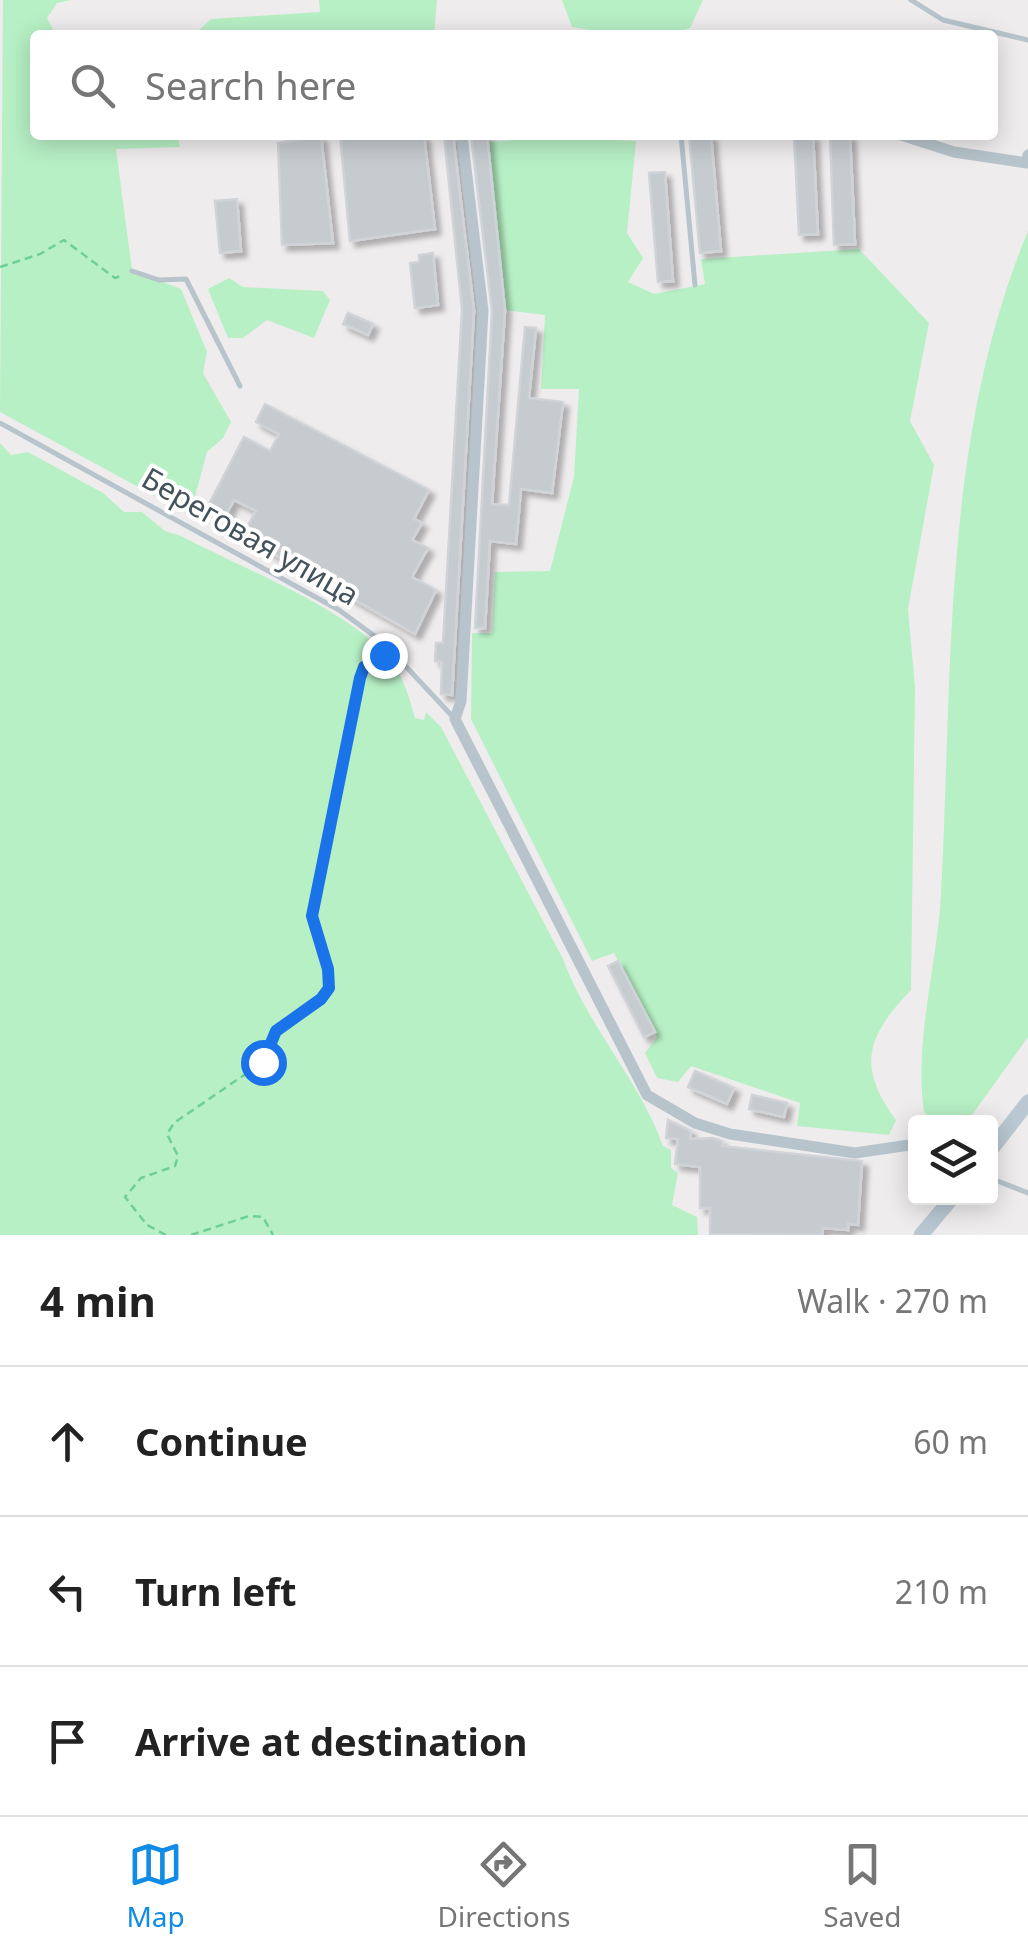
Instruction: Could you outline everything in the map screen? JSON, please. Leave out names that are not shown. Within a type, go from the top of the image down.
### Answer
[{"type":"street","points":[[463,140],[483,311],[461,701],[455,719],[647,1095],[695,1123],[730,1134],[855,1153],[908,1145]]},
{"type":"street","points":[[916,140],[954,152],[1027,163],[1028,154]]},
{"type":"street","points":[[998,1139],[1028,1102]]},
{"type":"street","points":[[998,1141],[1028,1123]]},
{"type":"street","points":[[920,1235],[946,1205]]},
{"type":"lane","points":[[911,0],[943,20],[986,30]]},
{"type":"lane","points":[[998,33],[1028,40]]},
{"type":"lane","points":[[681,140],[695,285]]},
{"type":"lane","points":[[132,271],[159,280],[186,279],[240,386]]},
{"type":"lane","name":"Береговая улица","points":[[0,424],[339,610],[394,654],[455,719]]},
{"type":"lane","points":[[998,1181],[1028,1193]]},
{"type":"path","points":[[0,267],[40,254],[64,240],[115,278],[132,271]]},
{"type":"path","points":[[166,1235],[132,1210],[125,1197],[132,1184],[176,1166],[178,1156],[167,1134],[174,1124],[263,1062],[276,1031],[321,999],[329,988],[328,969],[312,916],[360,678],[364,667],[394,654]]},
{"type":"path","points":[[191,1235],[249,1216],[263,1218],[274,1235]]},
{"type":"green space","points":[[3,0],[71,0],[57,3],[47,18],[53,30],[30,30],[30,140],[178,140],[180,147],[116,149],[132,270],[181,289],[207,352],[203,373],[231,422],[223,438],[207,452],[190,515],[0,412]]},
{"type":"green space","points":[[319,0],[437,0],[434,30],[199,30],[211,19],[320,12]]},
{"type":"green space","points":[[562,0],[703,0],[690,28],[682,30],[572,27]]},
{"type":"green space","points":[[636,141],[627,233],[643,258],[628,282],[654,294],[705,284],[701,259],[859,249],[929,323],[910,421],[934,465],[908,609],[915,687],[911,990],[884,1022],[872,1052],[875,1083],[896,1120],[889,1135],[797,1126],[800,1103],[691,1066],[678,1082],[657,1078],[645,1053],[657,1037],[614,953],[592,961],[471,719],[472,633],[492,633],[495,572],[550,571],[574,477],[579,389],[541,389],[545,315],[505,310],[488,142]]},
{"type":"green space","points":[[1028,231],[1028,1037],[972,1115],[928,1115],[924,1112],[922,1057],[941,894],[956,558],[979,392],[1000,310]]},
{"type":"green space","points":[[229,278],[243,287],[323,291],[330,300],[314,338],[267,320],[243,338],[228,338],[208,289]]},
{"type":"green space","points":[[0,443],[11,455],[28,452],[103,493],[124,512],[142,512],[165,531],[286,587],[339,617],[389,657],[403,682],[415,718],[424,720],[426,712],[441,727],[586,1007],[641,1099],[663,1146],[671,1150],[671,1168],[678,1173],[672,1205],[697,1217],[698,1235],[0,1235]]},
{"type":"building","points":[[321,140],[333,243],[282,245],[278,143]]},
{"type":"building","points":[[340,140],[425,140],[435,229],[350,241]]},
{"type":"building","points":[[445,140],[454,140],[474,311],[452,695],[441,694],[442,662],[435,661],[436,643],[443,643],[462,309]]},
{"type":"building","points":[[472,140],[488,140],[505,310],[492,504],[509,505],[525,327],[536,328],[529,398],[563,402],[552,493],[521,489],[516,544],[490,541],[485,628],[475,628],[492,311]]},
{"type":"building","points":[[689,140],[711,140],[721,251],[700,253]]},
{"type":"building","points":[[794,140],[813,140],[818,234],[799,235]]},
{"type":"building","points":[[830,140],[850,140],[855,244],[834,245]]},
{"type":"building","points":[[665,172],[673,281],[658,282],[649,173]]},
{"type":"building","points":[[237,199],[241,251],[220,253],[215,201]]},
{"type":"building","points":[[433,253],[438,305],[415,308],[410,263],[419,262],[419,255]]},
{"type":"building","points":[[348,313],[373,324],[368,335],[343,324]]},
{"type":"building","points":[[265,404],[429,490],[414,519],[422,523],[412,540],[428,548],[412,577],[436,590],[415,634],[242,536],[256,511],[234,500],[225,517],[207,508],[244,437],[270,451],[279,434],[256,422]]},
{"type":"building","points":[[618,961],[655,1032],[644,1037],[608,966]]},
{"type":"building","points":[[695,1071],[734,1088],[727,1104],[688,1087]]},
{"type":"building","points":[[752,1095],[787,1103],[784,1117],[749,1109]]},
{"type":"building","points":[[668,1120],[691,1131],[690,1139],[713,1138],[722,1141],[722,1146],[862,1161],[858,1225],[848,1224],[848,1230],[823,1228],[822,1235],[710,1234],[710,1208],[700,1208],[700,1167],[675,1164],[678,1139],[666,1138]]},
{"type":"route","points":[[263,1062],[276,1031],[299,1010],[321,999],[329,988],[328,969],[312,916],[360,678],[364,667],[384,655]]}]
